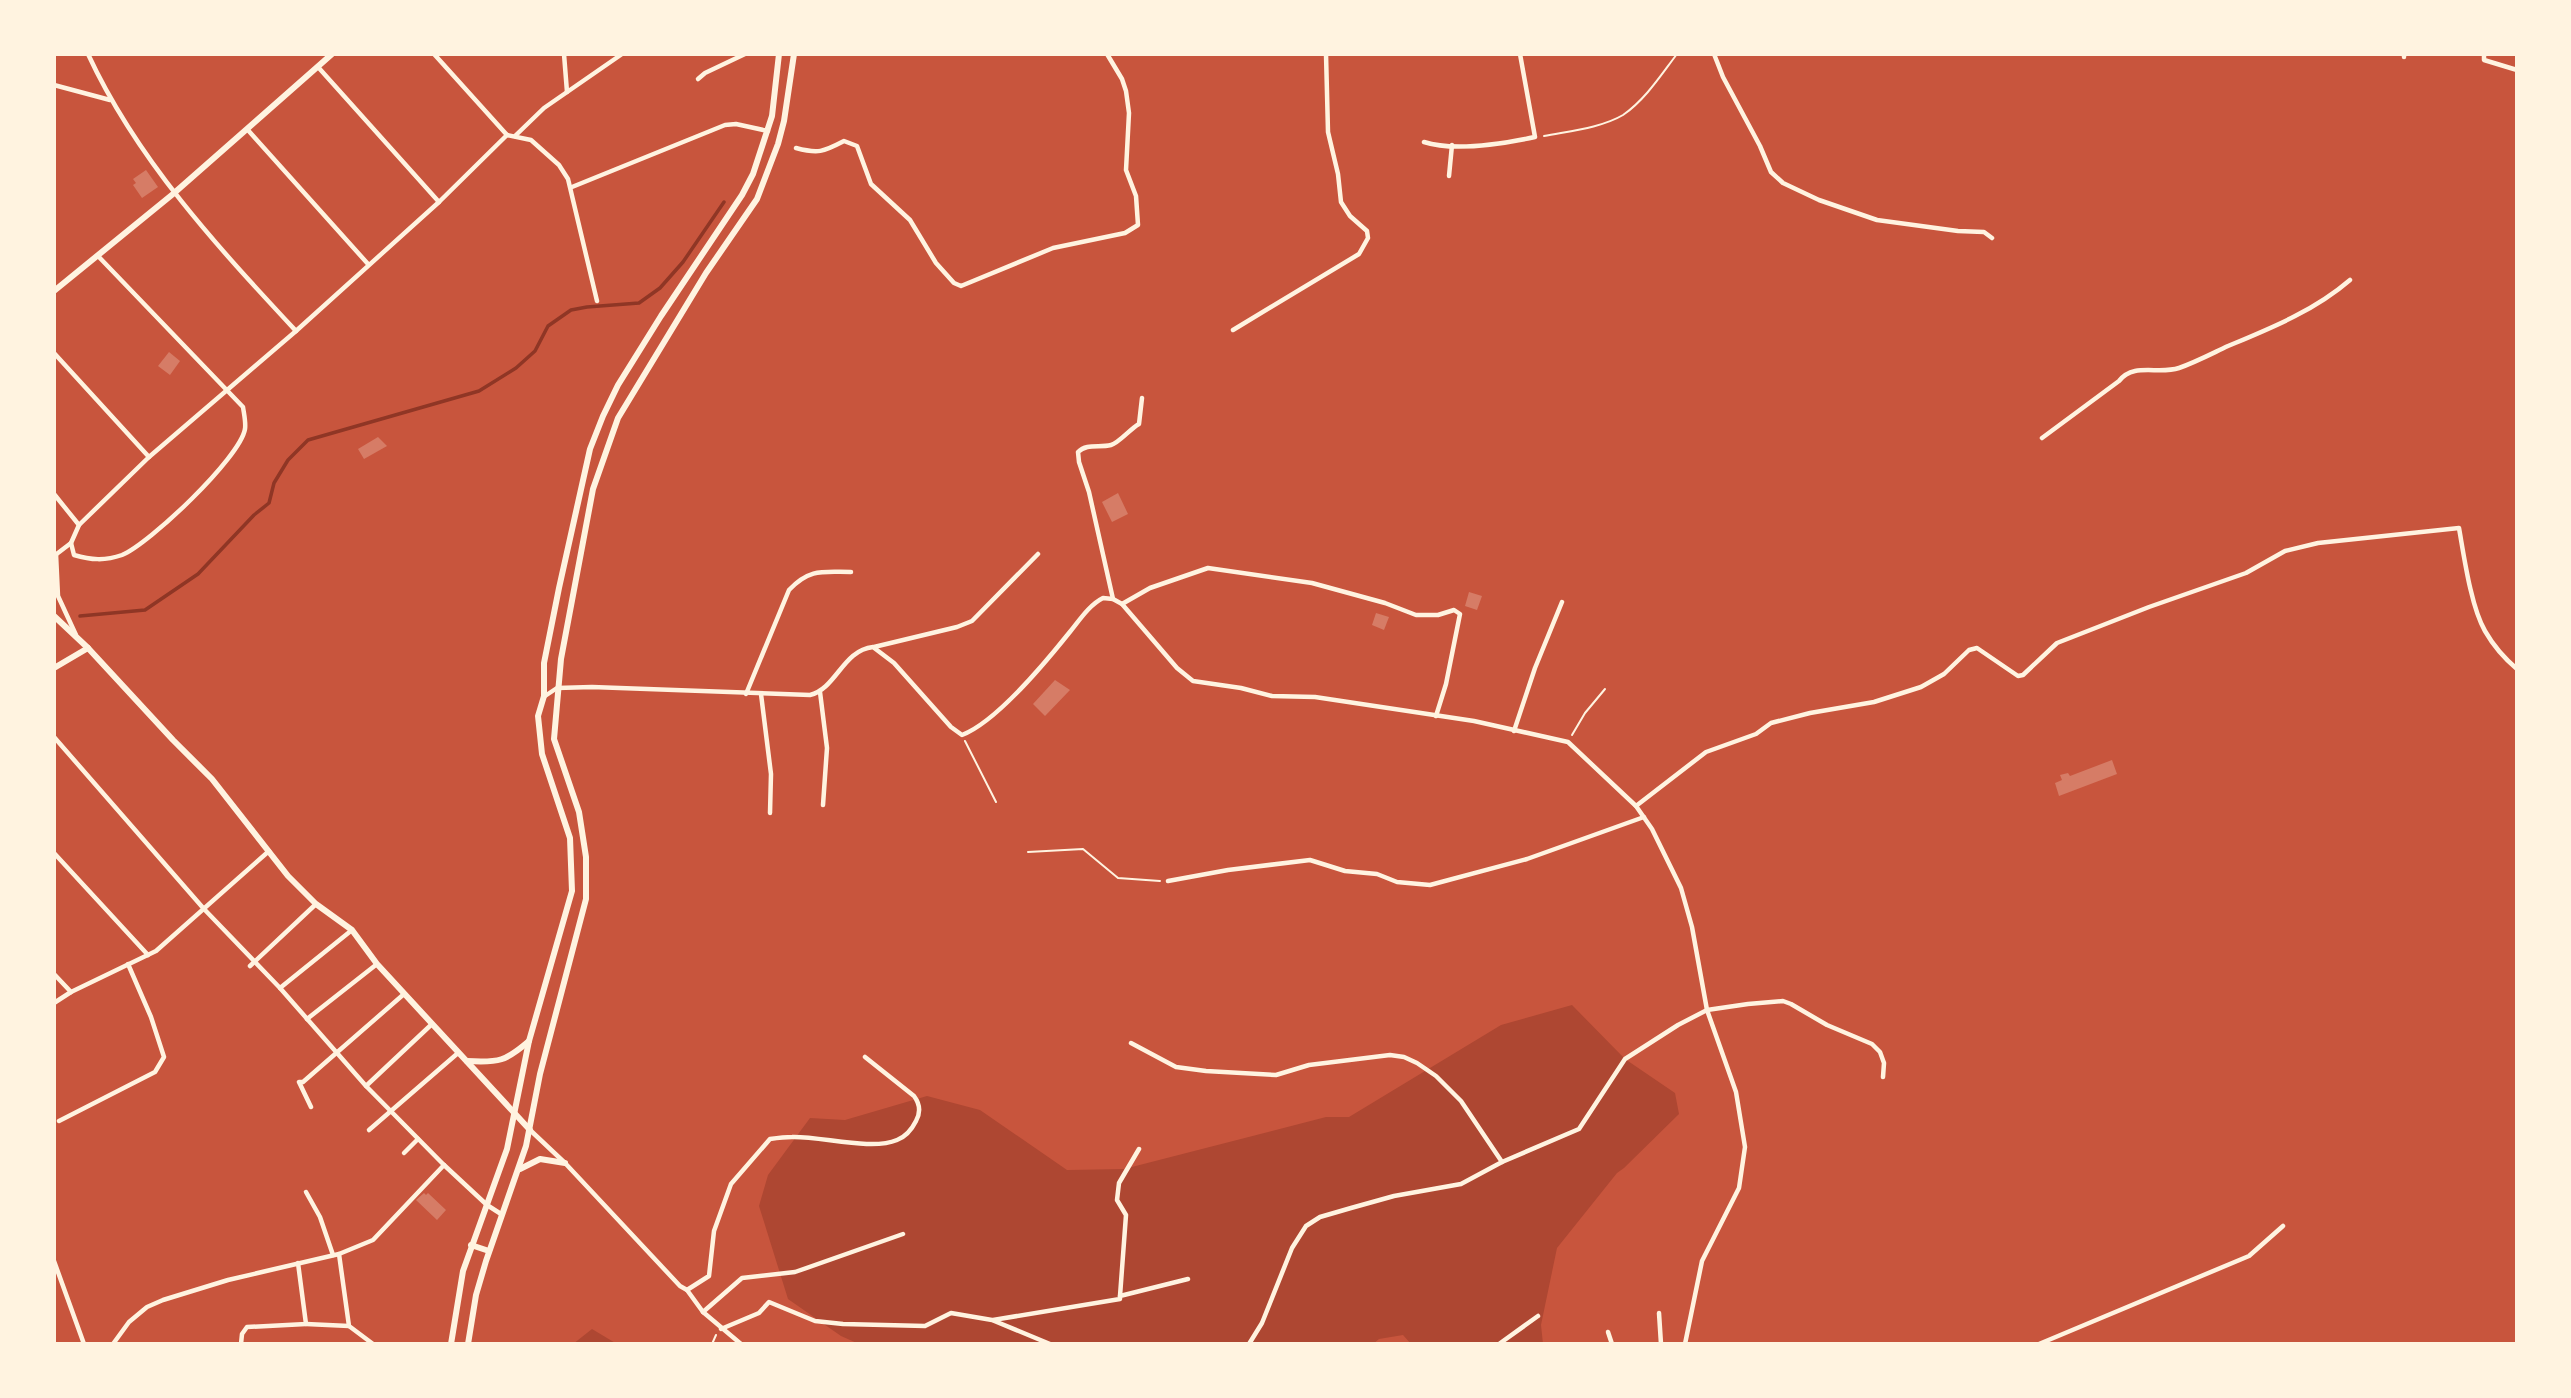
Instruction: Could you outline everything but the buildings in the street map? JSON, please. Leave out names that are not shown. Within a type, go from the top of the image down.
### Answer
[{"type":"main road","points":[[54,290],[173,194],[332,54]]},
{"type":"main road","points":[[451,1344],[463,1271],[507,1149],[529,1041],[572,891],[570,838],[542,754],[538,716],[544,696],[544,663],[590,449],[618,385],[742,195],[772,116],[779,54]]},
{"type":"main road","points":[[468,1344],[476,1295],[489,1251],[520,1169],[540,1074],[586,899],[586,858],[579,812],[554,739],[557,688],[593,489],[605,447],[618,418],[706,273],[757,199],[781,133],[794,54]]},
{"type":"main road","points":[[54,616],[88,648],[212,779],[269,852],[316,904],[352,930],[377,964],[530,1130]]},
{"type":"main road","points":[[54,668],[88,648]]},
{"type":"main road","points":[[467,1061],[500,1062],[510,1058],[529,1041]]},
{"type":"main road","points":[[520,1169],[540,1159],[565,1163]]},
{"type":"main road","points":[[471,1245],[489,1251]]},
{"type":"street","points":[[88,54],[110,101],[173,194],[296,331]]},
{"type":"street","points":[[434,54],[507,135],[531,140],[564,171],[572,187],[597,301]]},
{"type":"street","points":[[564,54],[567,93]]},
{"type":"street","points":[[514,137],[544,108],[622,54]]},
{"type":"street","points":[[698,79],[745,54]]},
{"type":"street","points":[[796,148],[814,153],[844,141],[857,146],[872,184],[910,220],[926,251],[944,273],[961,286],[1053,248],[1125,233],[1138,225],[1136,196],[1126,170],[1129,113],[1126,91],[1107,54]]},
{"type":"street","points":[[1233,330],[1359,254],[1368,238],[1367,231],[1350,216],[1341,202],[1338,174],[1328,132],[1326,54]]},
{"type":"street","points":[[1424,142],[1438,147],[1493,146],[1535,137],[1520,54]]},
{"type":"street","points":[[1714,54],[1723,78],[1756,137],[1771,172],[1783,183],[1819,200],[1877,220],[1984,232],[1992,238]]},
{"type":"street","points":[[2484,54],[2484,60],[2517,70]]},
{"type":"street","points":[[318,67],[439,202]]},
{"type":"street","points":[[54,85],[110,101]]},
{"type":"street","points":[[572,187],[725,125],[749,126],[768,131]]},
{"type":"street","points":[[247,130],[368,264]]},
{"type":"street","points":[[78,639],[58,596],[55,555],[71,543],[79,525],[149,457],[296,331],[439,202],[507,135]]},
{"type":"street","points":[[1449,176],[1452,145]]},
{"type":"street","points":[[71,543],[74,555],[89,559],[119,556],[133,550],[172,518],[221,468],[236,449],[245,429],[243,407],[98,256]]},
{"type":"street","points":[[2042,438],[2125,374],[2133,370],[2170,370],[2201,360],[2302,313],[2350,280]]},
{"type":"street","points":[[54,353],[149,457]]},
{"type":"street","points":[[1113,599],[1078,452],[1084,447],[1110,445],[1119,441],[1125,433],[1139,424],[1142,398]]},
{"type":"street","points":[[54,494],[79,525]]},
{"type":"street","points":[[1636,806],[1706,752],[1756,734],[1771,723],[1874,702],[1921,687],[1944,674],[1969,650],[1977,648],[2018,676],[2023,675],[2057,643],[2246,573],[2285,551],[2318,543],[2459,528],[2483,629],[2504,657],[2517,669]]},
{"type":"street","points":[[544,696],[557,688],[800,695],[820,692],[856,653],[972,621],[1038,554]]},
{"type":"street","points":[[1122,604],[1150,588],[1208,568],[1312,583],[1385,603],[1416,615],[1438,615],[1454,610],[1460,614],[1446,684],[1436,716]]},
{"type":"street","points":[[746,694],[789,590],[800,578],[813,572],[851,572]]},
{"type":"street","points":[[873,647],[894,663],[951,727],[962,735],[974,731],[1013,696],[1041,668],[1097,601],[1103,598],[1113,599],[1122,604],[1177,668],[1194,681],[1272,696],[1315,696],[1474,721],[1567,742],[1636,806],[1666,854],[1681,888],[1692,928],[1707,1010],[1736,1092],[1745,1155],[1739,1188],[1702,1261],[1685,1344]]},
{"type":"street","points":[[1514,732],[1535,668],[1562,602]]},
{"type":"street","points":[[820,692],[827,748],[823,805]]},
{"type":"street","points":[[761,694],[771,774],[770,813]]},
{"type":"street","points":[[54,737],[252,964],[280,988],[366,1086],[444,1165],[487,1205],[501,1214]]},
{"type":"street","points":[[1168,881],[1228,870],[1310,860],[1345,871],[1377,874],[1398,882],[1430,886],[1527,859],[1644,817]]},
{"type":"street","points":[[54,1003],[148,955],[269,852]]},
{"type":"street","points":[[54,853],[148,955]]},
{"type":"street","points":[[252,964],[316,904]]},
{"type":"street","points":[[280,988],[352,930]]},
{"type":"street","points":[[59,1121],[155,1072],[164,1057],[151,1017],[128,964]]},
{"type":"street","points":[[307,1020],[377,964]]},
{"type":"street","points":[[54,974],[71,992]]},
{"type":"street","points":[[311,1107],[299,1082],[303,1082],[404,994]]},
{"type":"street","points":[[1249,1344],[1262,1323],[1292,1248],[1306,1226],[1321,1217],[1394,1196],[1461,1184],[1502,1162],[1579,1129],[1625,1059],[1707,1010],[1783,1001],[1791,1004],[1826,1025],[1872,1044],[1880,1052],[1884,1063],[1883,1077]]},
{"type":"street","points":[[366,1086],[432,1024]]},
{"type":"street","points":[[1131,1043],[1176,1067],[1276,1076],[1309,1065],[1390,1055],[1404,1057],[1436,1076],[1461,1101],[1502,1162]]},
{"type":"street","points":[[369,1130],[458,1053]]},
{"type":"street","points":[[687,1290],[709,1276],[714,1231],[731,1184],[770,1139],[792,1137],[883,1144],[899,1140],[907,1133],[916,1121],[919,1102],[865,1057]]},
{"type":"street","points":[[530,1130],[565,1163],[680,1286],[687,1290],[703,1312],[741,1344]]},
{"type":"street","points":[[404,1153],[418,1139]]},
{"type":"street","points":[[1120,1296],[1125,1216],[1117,1200],[1119,1183],[1139,1149]]},
{"type":"street","points":[[113,1344],[129,1322],[147,1307],[163,1300],[228,1280],[336,1255],[373,1240],[444,1165]]},
{"type":"street","points":[[306,1192],[336,1255],[349,1326]]},
{"type":"street","points":[[2039,1344],[2249,1256],[2283,1226]]},
{"type":"street","points":[[703,1312],[742,1278],[795,1272],[903,1234]]},
{"type":"street","points":[[54,1261],[84,1344]]},
{"type":"street","points":[[298,1263],[306,1324]]},
{"type":"street","points":[[992,1320],[1119,1299],[1120,1296],[1188,1279]]},
{"type":"street","points":[[721,1329],[759,1313],[769,1302],[815,1321],[843,1324],[925,1326],[951,1313],[992,1320],[1050,1344]]},
{"type":"street","points":[[1659,1313],[1661,1344]]},
{"type":"street","points":[[1499,1344],[1538,1316]]},
{"type":"street","points":[[241,1344],[242,1334],[247,1327],[254,1324],[306,1324],[349,1326],[373,1344]]},
{"type":"street","points":[[1608,1332],[1612,1344]]},
{"type":"path","points":[[1535,137],[1586,128],[1622,116],[1643,97],[1677,54]]},
{"type":"path","points":[[1567,742],[1585,713],[1605,689]]},
{"type":"path","points":[[962,735],[996,802]]},
{"type":"path","points":[[1028,852],[1083,849],[1118,878],[1168,881]]},
{"type":"path","points":[[712,1344],[721,1329]]},
{"type":"shaded area","points":[[1572,1005],[1625,1059],[1675,1093],[1679,1114],[1617,1173],[1557,1248],[1541,1325],[1543,1344],[1411,1344],[1403,1335],[1379,1339],[1373,1344],[859,1344],[841,1336],[788,1299],[759,1206],[768,1175],[810,1118],[845,1120],[927,1096],[980,1110],[1067,1170],[1124,1169],[1326,1117],[1349,1117],[1501,1025]]},
{"type":"shaded area","points":[[592,1329],[617,1344],[573,1344]]},
{"type":"waterway","points":[[80,616],[145,610],[198,574],[254,515],[269,503],[274,483],[288,460],[308,440],[479,391],[516,368],[535,351],[548,326],[571,310],[639,303],[660,288],[683,262],[724,202]]}]
